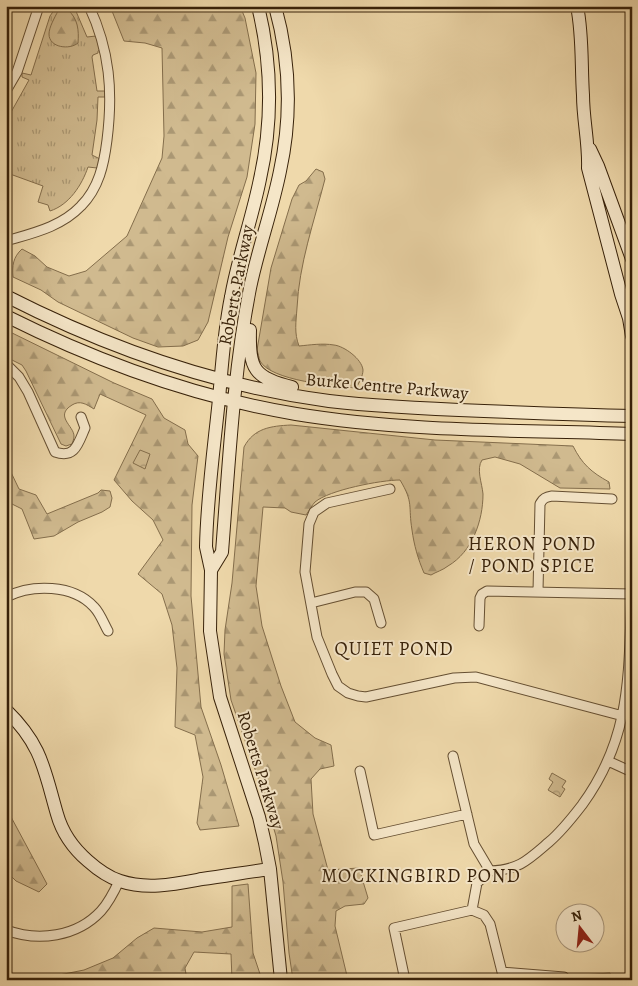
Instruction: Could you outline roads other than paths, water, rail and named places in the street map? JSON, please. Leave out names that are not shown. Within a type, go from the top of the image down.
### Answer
[{"type":"main road","name":"Roberts Parkway","points":[[258,6],[266,44],[268,67],[270,99],[268,135],[260,181],[238,259],[223,345],[206,547],[211,570],[210,631],[220,697],[259,816],[270,869],[281,980]]},
{"type":"main road","name":"Roberts Parkway","points":[[211,570],[222,552],[236,383],[250,288],[280,173],[286,137],[288,80],[276,6]]},
{"type":"main road","points":[[577,6],[582,39],[583,96],[589,147],[588,168],[629,318],[632,336]]},
{"type":"main road","points":[[589,147],[598,166],[632,259]]},
{"type":"main road","points":[[250,288],[250,358],[253,366],[262,377],[271,381],[341,397],[370,406]]},
{"type":"main road","name":"Burke Centre Parkway","points":[[6,296],[112,345],[156,361],[220,379],[282,393],[370,406],[632,416]]},
{"type":"main road","name":"Burke Centre Parkway","points":[[6,316],[97,358],[161,381],[234,402],[296,414],[393,426],[632,434]]},
{"type":"main road","points":[[6,710],[28,734],[38,751],[50,783],[58,816],[68,838],[93,865],[119,881],[135,885],[163,886],[270,869]]},
{"type":"street","points":[[6,91],[17,72],[39,6]]},
{"type":"street","points":[[6,241],[41,231],[62,221],[82,206],[94,187],[103,165],[110,111],[110,81],[98,25],[89,6]]},
{"type":"street","points":[[6,364],[19,377],[28,392],[55,452],[64,455],[72,452],[77,447],[85,428],[81,418]]},
{"type":"street","points":[[390,489],[327,503],[314,512],[309,524],[305,572],[316,632],[338,686],[348,693],[366,696],[454,678],[476,677],[623,716]]},
{"type":"street","points":[[538,590],[540,504],[542,500],[545,497],[552,496],[612,499]]},
{"type":"street","points":[[6,597],[41,588],[56,589],[70,593],[89,602],[96,608],[108,631]]},
{"type":"street","points":[[472,910],[477,883],[490,871],[507,870],[516,867],[554,838],[570,821],[589,794],[608,761],[623,716],[630,660],[632,592],[493,590],[484,592],[480,600],[479,626]]},
{"type":"street","points":[[311,603],[355,592],[366,592],[374,599],[380,623]]},
{"type":"street","points":[[453,756],[474,844],[490,871]]},
{"type":"street","points":[[608,761],[632,772]]},
{"type":"street","points":[[360,771],[374,835],[467,814]]},
{"type":"street","points":[[6,930],[36,936],[55,935],[72,931],[89,922],[102,911],[110,900],[119,881]]},
{"type":"street","points":[[405,980],[394,928],[472,910],[484,915],[490,924],[502,972],[564,977]]},
{"type":"district","name":"HERON POND / POND SPICE","points":[[532,555]]},
{"type":"district","name":"QUIET POND","points":[[394,649]]},
{"type":"district","name":"MOCKINGBIRD POND","points":[[421,876]]}]
